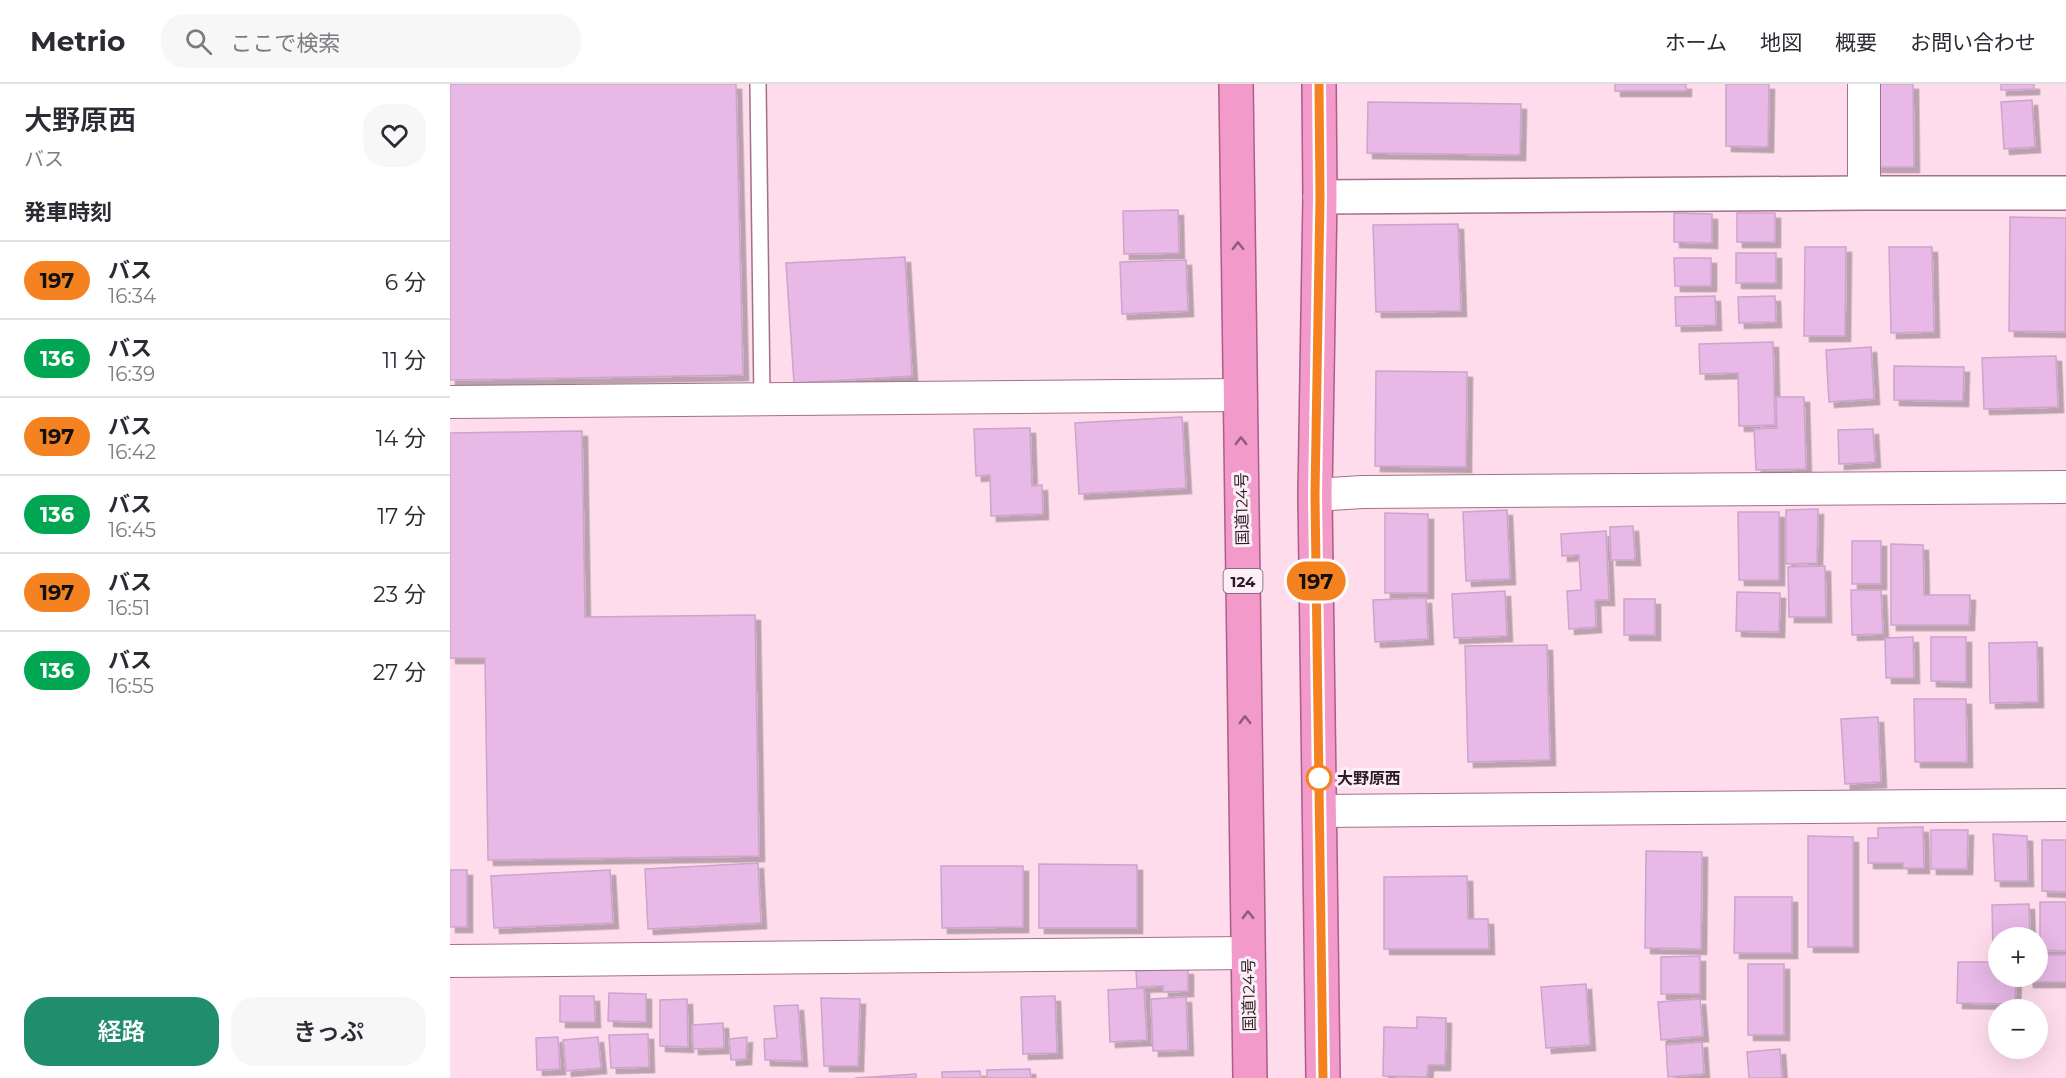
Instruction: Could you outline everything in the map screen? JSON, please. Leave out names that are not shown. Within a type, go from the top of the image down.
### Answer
[{"type":"highway","name":"国道124号","points":[[1236,84],[1250,1078]]},
{"type":"highway","points":[[1319,84],[1320,197],[1315,495],[1323,1078]]},
{"type":"street","points":[[1864,84],[1864,193]]},
{"type":"street","points":[[1320,197],[2066,193]]},
{"type":"street","points":[[450,402],[1240,395]]},
{"type":"street","points":[[1315,495],[1362,492],[2066,487]]},
{"type":"street","points":[[1320,811],[2066,805]]},
{"type":"street","points":[[450,961],[1248,953]]},
{"type":"lane","points":[[758,84],[762,400]]},
{"type":"building","points":[[450,84],[736,84],[743,375],[450,380]]},
{"type":"building","points":[[1615,84],[1686,84],[1686,91],[1615,91]]},
{"type":"building","points":[[1726,84],[1769,84],[1768,147],[1726,146]]},
{"type":"building","points":[[1875,84],[1913,84],[1914,167],[1876,167]]},
{"type":"building","points":[[2001,84],[2034,84],[2034,89],[2001,90]]},
{"type":"building","points":[[2032,100],[2035,147],[2004,149],[2001,102]]},
{"type":"building","points":[[1368,102],[1521,104],[1520,155],[1367,153]]},
{"type":"building","points":[[1178,210],[1179,253],[1124,254],[1123,211]]},
{"type":"building","points":[[1674,213],[1712,214],[1712,243],[1674,242]]},
{"type":"building","points":[[1737,213],[1775,213],[1775,242],[1737,242]]},
{"type":"building","points":[[2010,217],[2066,218],[2065,332],[2009,331]]},
{"type":"building","points":[[1458,224],[1461,311],[1376,312],[1373,225]]},
{"type":"building","points":[[1805,247],[1846,247],[1845,336],[1804,336]]},
{"type":"building","points":[[1889,247],[1932,247],[1934,332],[1891,333]]},
{"type":"building","points":[[1736,253],[1776,253],[1776,283],[1736,283]]},
{"type":"building","points":[[905,257],[912,376],[794,383],[786,263]]},
{"type":"building","points":[[1674,258],[1711,258],[1711,286],[1675,286]]},
{"type":"building","points":[[1186,260],[1188,311],[1122,314],[1120,262]]},
{"type":"building","points":[[1715,296],[1716,325],[1676,326],[1675,297]]},
{"type":"building","points":[[1775,296],[1776,322],[1739,323],[1738,297]]},
{"type":"building","points":[[1773,342],[1775,425],[1739,426],[1738,373],[1700,374],[1699,344]]},
{"type":"building","points":[[1871,347],[1874,399],[1829,402],[1826,350]]},
{"type":"building","points":[[2056,356],[2058,407],[1984,409],[1982,358]]},
{"type":"building","points":[[1894,366],[1964,367],[1963,401],[1894,400]]},
{"type":"building","points":[[1376,371],[1467,372],[1466,467],[1375,466]]},
{"type":"building","points":[[1776,397],[1804,397],[1806,469],[1756,470],[1754,429],[1777,428]]},
{"type":"building","points":[[1182,417],[1186,488],[1079,494],[1075,423]]},
{"type":"building","points":[[1030,428],[1032,486],[1042,485],[1043,514],[991,516],[990,475],[976,476],[974,429]]},
{"type":"building","points":[[1873,429],[1875,462],[1839,464],[1838,430]]},
{"type":"building","points":[[582,431],[585,617],[755,615],[759,856],[488,860],[485,658],[450,658],[450,433]]},
{"type":"building","points":[[1818,509],[1817,563],[1786,564],[1786,510]]},
{"type":"building","points":[[1507,510],[1510,579],[1466,581],[1463,512]]},
{"type":"building","points":[[1738,512],[1779,512],[1779,580],[1739,580]]},
{"type":"building","points":[[1385,513],[1428,514],[1428,593],[1385,593]]},
{"type":"building","points":[[1633,526],[1635,560],[1611,560],[1610,527]]},
{"type":"building","points":[[1606,531],[1609,600],[1595,600],[1596,627],[1569,629],[1567,591],[1581,590],[1579,555],[1562,556],[1561,534]]},
{"type":"building","points":[[1852,541],[1881,541],[1881,584],[1852,584]]},
{"type":"building","points":[[1891,544],[1923,545],[1924,595],[1970,595],[1969,625],[1891,625]]},
{"type":"building","points":[[1825,566],[1826,617],[1789,617],[1788,567]]},
{"type":"building","points":[[1851,590],[1881,590],[1883,634],[1852,635]]},
{"type":"building","points":[[1505,591],[1507,636],[1454,638],[1452,594]]},
{"type":"building","points":[[1737,592],[1780,593],[1779,632],[1736,631]]},
{"type":"building","points":[[1426,598],[1428,639],[1375,642],[1373,600]]},
{"type":"building","points":[[1624,599],[1655,599],[1655,635],[1624,635]]},
{"type":"building","points":[[1913,637],[1914,678],[1886,678],[1885,638]]},
{"type":"building","points":[[1931,637],[1966,637],[1966,682],[1931,681]]},
{"type":"building","points":[[2037,642],[2038,702],[1990,703],[1989,643]]},
{"type":"building","points":[[1547,645],[1550,760],[1468,762],[1465,646]]},
{"type":"building","points":[[1914,699],[1966,699],[1967,762],[1915,762]]},
{"type":"building","points":[[1878,717],[1881,782],[1845,784],[1841,719]]},
{"type":"building","points":[[1923,827],[1924,868],[1903,868],[1903,863],[1868,863],[1868,838],[1878,838],[1878,828]]},
{"type":"building","points":[[1931,830],[1968,830],[1967,869],[1931,869]]},
{"type":"building","points":[[1993,834],[2027,836],[2028,881],[1995,881]]},
{"type":"building","points":[[1808,836],[1853,837],[1853,947],[1808,947]]},
{"type":"building","points":[[2042,840],[2066,840],[2066,892],[2042,891]]},
{"type":"building","points":[[1646,851],[1702,852],[1701,949],[1645,948]]},
{"type":"building","points":[[758,863],[761,923],[648,929],[645,869]]},
{"type":"building","points":[[1039,864],[1137,865],[1137,928],[1039,928]]},
{"type":"building","points":[[941,866],[1023,866],[1023,927],[942,928]]},
{"type":"building","points":[[450,870],[467,870],[467,927],[450,927]]},
{"type":"building","points":[[610,870],[613,923],[494,928],[491,876]]},
{"type":"building","points":[[1467,876],[1468,919],[1488,919],[1489,949],[1384,949],[1384,877]]},
{"type":"building","points":[[1735,897],[1792,897],[1792,953],[1734,953]]},
{"type":"building","points":[[2040,902],[2066,902],[2066,951],[2048,950],[2048,927],[2040,927]]},
{"type":"building","points":[[2029,904],[2030,927],[1992,927],[1992,905]]},
{"type":"building","points":[[2048,955],[2066,955],[2066,982],[2048,982]]},
{"type":"building","points":[[1700,956],[1700,994],[1661,994],[1661,957]]},
{"type":"building","points":[[1958,962],[1988,962],[1988,987],[2016,987],[2015,999],[1988,999],[1988,1004],[1957,1003]]},
{"type":"building","points":[[1748,964],[1784,964],[1784,1035],[1748,1035]]},
{"type":"building","points":[[1188,969],[1188,991],[1163,992],[1163,986],[1137,987],[1136,971]]},
{"type":"building","points":[[1586,984],[1590,1045],[1546,1048],[1541,987]]},
{"type":"building","points":[[1144,988],[1147,1040],[1110,1042],[1108,990]]},
{"type":"building","points":[[609,993],[646,994],[646,1022],[608,1021]]},
{"type":"building","points":[[560,996],[594,996],[595,1022],[560,1022]]},
{"type":"building","points":[[1055,996],[1057,1053],[1023,1054],[1021,997]]},
{"type":"building","points":[[1186,997],[1188,1050],[1153,1051],[1151,999]]},
{"type":"building","points":[[821,998],[860,999],[858,1066],[824,1066]]},
{"type":"building","points":[[687,999],[688,1047],[660,1046],[660,1000]]},
{"type":"building","points":[[1700,999],[1703,1036],[1661,1040],[1658,1002]]},
{"type":"building","points":[[798,1005],[802,1061],[765,1060],[764,1039],[777,1038],[774,1006]]},
{"type":"building","points":[[1417,1017],[1446,1018],[1445,1065],[1428,1065],[1427,1077],[1383,1076],[1384,1027],[1417,1028]]},
{"type":"building","points":[[723,1023],[724,1048],[693,1049],[692,1025]]},
{"type":"building","points":[[648,1034],[649,1067],[611,1068],[609,1035]]},
{"type":"building","points":[[558,1037],[560,1069],[537,1070],[536,1038]]},
{"type":"building","points":[[598,1037],[601,1068],[566,1071],[563,1040]]},
{"type":"building","points":[[747,1037],[746,1059],[731,1060],[729,1039]]},
{"type":"building","points":[[1702,1042],[1704,1074],[1668,1077],[1666,1045]]},
{"type":"building","points":[[1780,1049],[1782,1078],[1749,1078],[1747,1052]]},
{"type":"building","points":[[1030,1069],[1031,1078],[987,1078],[987,1070]]},
{"type":"building","points":[[980,1071],[981,1078],[942,1078],[942,1072]]},
{"type":"building","points":[[916,1074],[916,1078],[855,1078]]},
{"type":"bus line","name":"197","points":[[1319,84],[1320,197],[1315,495],[1323,1078]]},
{"type":"place","name":"大野原西","points":[[1319,778]]}]
